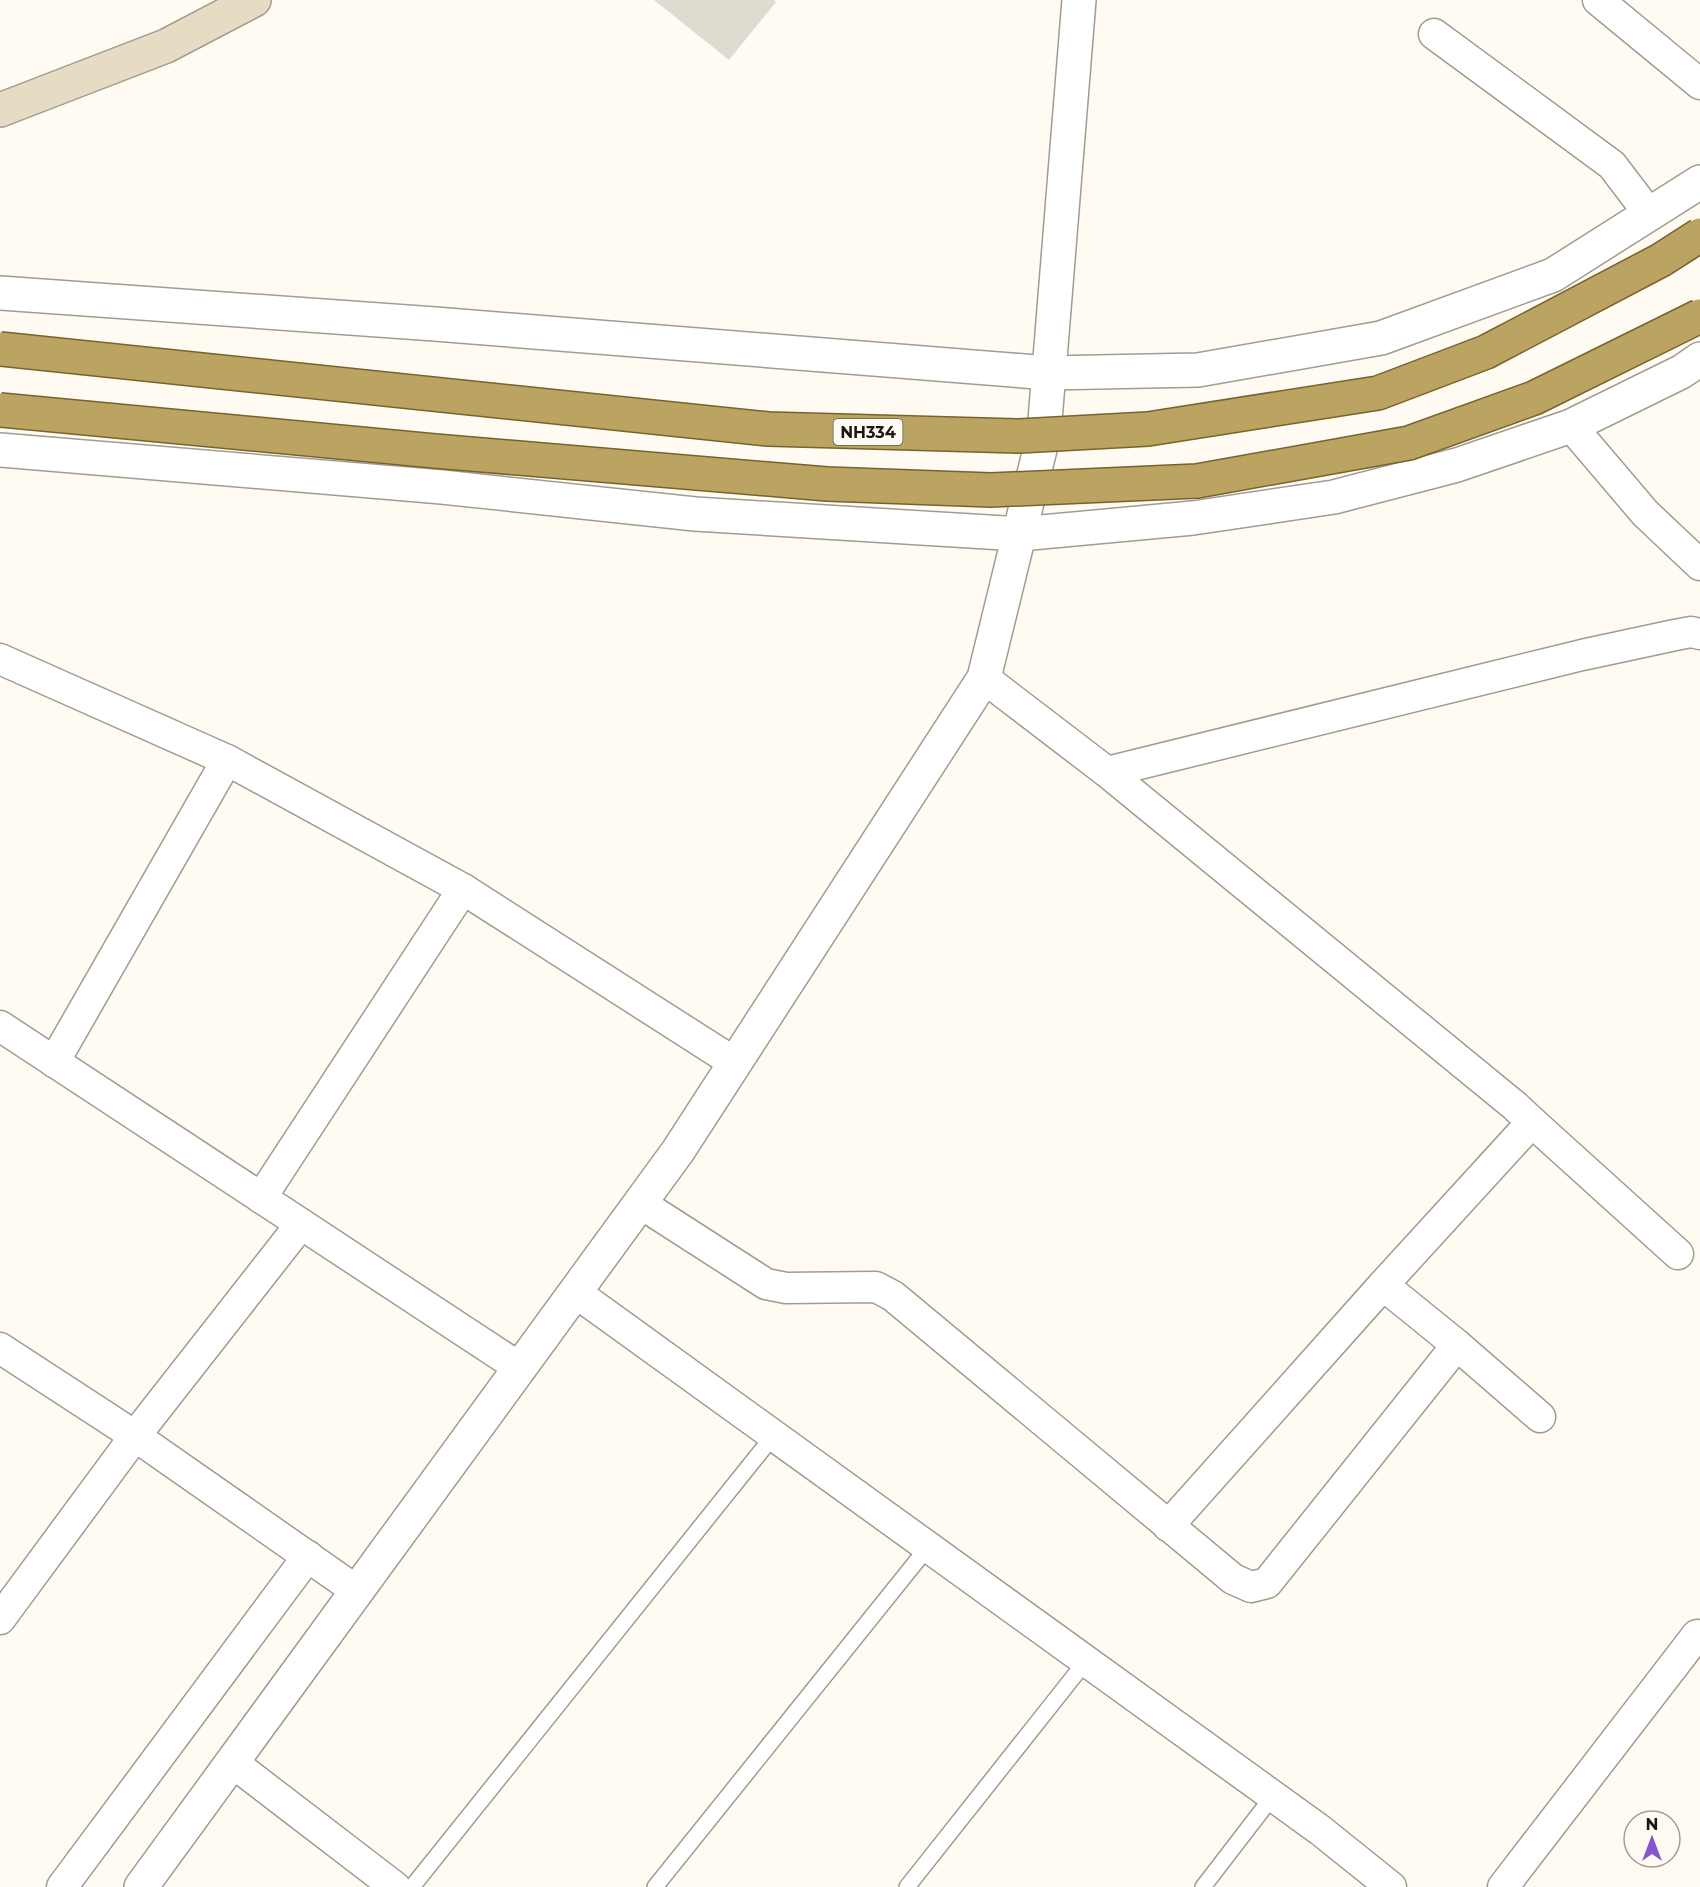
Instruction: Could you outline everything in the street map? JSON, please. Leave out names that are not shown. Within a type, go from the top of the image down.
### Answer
[{"type":"highway","name":"NH334","points":[[0,349],[768,429],[1019,436],[1148,429],[1378,393],[1486,352],[1661,260],[1700,235]]},
{"type":"highway","points":[[0,410],[435,451],[827,484],[991,490],[1197,481],[1409,443],[1534,398],[1700,316]]},
{"type":"main road","points":[[0,110],[165,46],[254,0]]},
{"type":"street","points":[[141,1887],[678,1151],[984,678],[1044,433],[1079,0]]},
{"type":"street","points":[[1598,0],[1700,84]]},
{"type":"street","points":[[1434,34],[1612,165],[1650,215]]},
{"type":"street","points":[[0,293],[435,324],[1049,373],[1198,370],[1382,338],[1553,275],[1700,182]]},
{"type":"street","points":[[0,450],[442,487],[695,514],[1020,534],[1193,518],[1334,497],[1457,465],[1571,426],[1681,372],[1700,359]]},
{"type":"street","points":[[1571,426],[1645,513],[1700,565]]},
{"type":"street","points":[[1107,772],[1582,655],[1691,632],[1700,634]]},
{"type":"street","points":[[0,659],[227,760],[463,889],[735,1063]]},
{"type":"street","points":[[984,678],[1107,772],[1515,1106],[1678,1254]]},
{"type":"street","points":[[54,1062],[227,760]]},
{"type":"street","points":[[261,1198],[463,889]]},
{"type":"street","points":[[0,1026],[520,1368]]},
{"type":"street","points":[[1168,1526],[1532,1122]]},
{"type":"street","points":[[640,1203],[766,1284],[786,1287],[876,1287],[893,1296],[1233,1579],[1251,1587],[1267,1583],[1457,1345]]},
{"type":"street","points":[[3,1607],[301,1224]]},
{"type":"street","points":[[1383,1285],[1540,1417]]},
{"type":"street","points":[[575,1292],[1320,1830],[1391,1887]]},
{"type":"street","points":[[0,1348],[135,1436],[357,1591]]},
{"type":"street","points":[[62,1887],[308,1556]]},
{"type":"street","points":[[1503,1887],[1699,1634]]},
{"type":"street","points":[[232,1762],[394,1887]]},
{"type":"lane","points":[[412,1887],[774,1435]]},
{"type":"lane","points":[[655,1887],[928,1547]]},
{"type":"lane","points":[[907,1887],[1086,1661]]},
{"type":"lane","points":[[1203,1887],[1273,1796]]},
{"type":"building","points":[[654,0],[774,0],[776,2],[729,60]]}]
